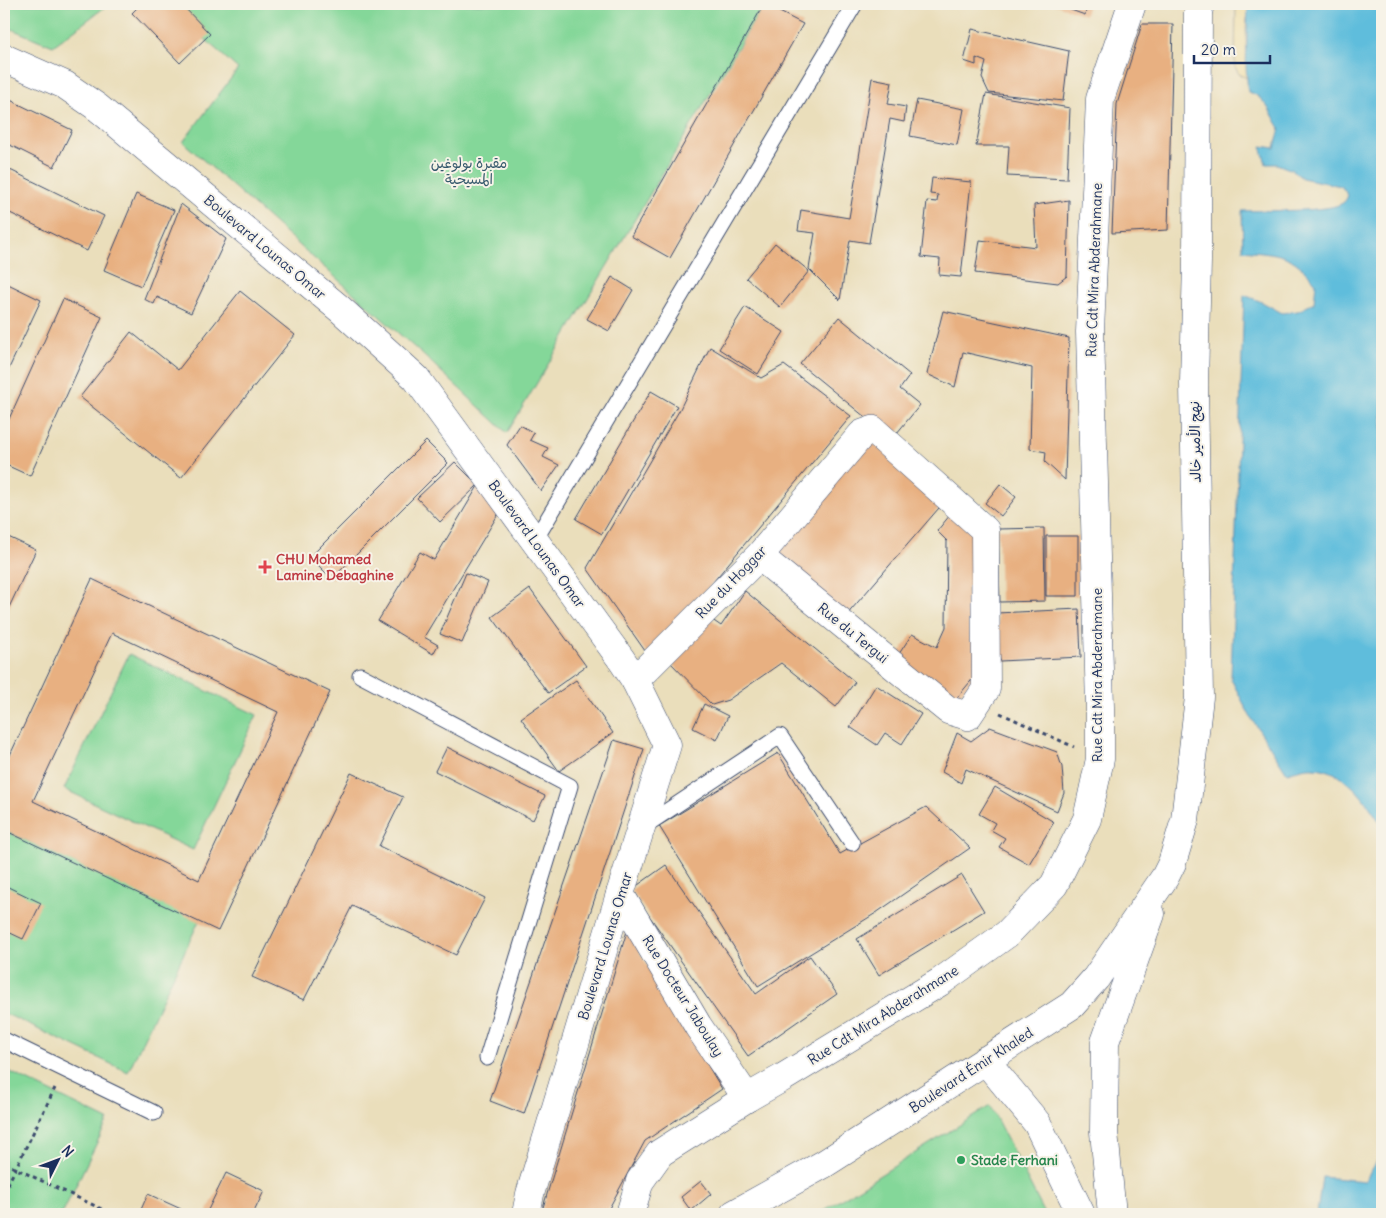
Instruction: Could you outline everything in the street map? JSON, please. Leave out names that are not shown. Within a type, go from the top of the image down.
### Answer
[{"type":"main road","name":"Rue Cdt Mira Abderahmane","points":[[630,1214],[640,1181],[660,1153],[747,1098],[940,982],[1007,934],[1054,885],[1087,819],[1100,759],[1090,332],[1100,99],[1132,4]]},
{"type":"main road","name":"نهج الأمير خالد","points":[[1165,877],[1172,863],[1185,820],[1199,696],[1194,383],[1197,261],[1198,13],[1200,4]]},
{"type":"main road","name":"Boulevard Lounas Omar","points":[[4,58],[65,85],[97,107],[354,322],[416,378],[635,680],[667,745],[620,894],[530,1194],[526,1214]]},
{"type":"main road","name":"Rue du Hoggar","points":[[635,680],[759,556],[822,479],[862,434],[873,430],[986,530],[986,689],[977,702]]},
{"type":"main road","name":"Rue du Tergui","points":[[759,556],[948,710],[968,716],[977,702]]},
{"type":"main road","name":"Boulevard Émir Khaled","points":[[734,1214],[839,1154],[1072,1005],[1096,978],[1165,877]]},
{"type":"main road","points":[[1112,1214],[1104,1132],[1105,1042],[1165,877]]},
{"type":"main road","name":"Rue Docteur Jaboulay","points":[[620,894],[698,1026],[747,1098]]},
{"type":"main road","points":[[985,1060],[1037,1122],[1081,1214]]},
{"type":"lane","points":[[535,540],[855,4]]},
{"type":"lane","points":[[360,675],[570,786],[487,1058]]},
{"type":"lane","points":[[641,828],[780,736],[852,843]]},
{"type":"lane","points":[[4,1040],[154,1113]]},
{"type":"path","points":[[977,702],[1100,759]]},
{"type":"path","points":[[4,1192],[64,1069]]},
{"type":"path","points":[[4,1163],[106,1211]]},
{"type":"green space","points":[[4,4],[109,4],[53,46],[4,26]]},
{"type":"green space","name":"مقبرة بولوغين المسيحية","points":[[166,4],[764,4],[507,433],[432,363],[183,142],[238,69]]},
{"type":"green space","points":[[129,654],[257,715],[193,850],[64,789]]},
{"type":"green space","points":[[4,830],[199,921],[128,1072],[4,1013]]},
{"type":"green space","points":[[4,1069],[108,1120],[62,1214],[4,1214]]},
{"type":"green space","name":"Stade Ferhani","points":[[990,1106],[1045,1214],[818,1214]]},
{"type":"sand","points":[[1236,4],[1248,4],[1246,28],[1247,78],[1239,74],[1235,67]]},
{"type":"water","points":[[1248,4],[1382,4],[1382,826],[1362,797],[1336,774],[1311,768],[1287,773],[1250,716],[1231,679],[1244,295],[1282,313],[1298,311],[1314,303],[1316,283],[1299,265],[1284,256],[1243,250],[1242,211],[1326,208],[1337,206],[1344,202],[1348,195],[1341,186],[1302,178],[1292,170],[1277,164],[1266,164],[1261,146],[1275,148],[1280,128],[1263,101],[1248,92],[1246,67]]},
{"type":"water","points":[[1382,1153],[1382,1214],[1317,1214],[1322,1177],[1365,1181]]},
{"type":"building","points":[[141,4],[181,4],[210,34],[180,63],[132,13]]},
{"type":"building","points":[[764,4],[803,24],[670,258],[631,236]]},
{"type":"building","points":[[1054,4],[1088,4],[1085,15]]},
{"type":"building","points":[[1142,24],[1173,24],[1168,230],[1112,233],[1117,104]]},
{"type":"building","points":[[972,29],[1069,51],[1063,101],[989,93],[982,78],[986,62],[976,58],[976,65],[964,61]]},
{"type":"building","points":[[872,78],[892,82],[888,104],[906,107],[904,122],[890,119],[869,243],[850,240],[840,300],[809,269],[815,233],[798,231],[801,210],[849,218]]},
{"type":"building","points":[[986,94],[1070,108],[1067,179],[1007,176],[1009,146],[976,146]]},
{"type":"building","points":[[4,97],[72,130],[54,167],[4,142]]},
{"type":"building","points":[[917,100],[964,109],[957,145],[910,136]]},
{"type":"building","points":[[4,167],[104,216],[87,251],[4,210]]},
{"type":"building","points":[[932,178],[971,182],[961,277],[939,275],[940,259],[921,257],[927,201],[937,202],[938,195],[930,194]]},
{"type":"building","points":[[136,194],[174,210],[141,286],[104,270]]},
{"type":"building","points":[[1069,200],[1067,276],[1058,283],[975,273],[980,240],[1036,247],[1034,205]]},
{"type":"building","points":[[181,204],[226,239],[191,313],[157,297],[154,304],[144,299]]},
{"type":"building","points":[[775,243],[809,271],[780,307],[746,278]]},
{"type":"building","points":[[612,277],[633,290],[609,331],[587,319]]},
{"type":"building","points":[[4,282],[41,300],[4,379]]},
{"type":"building","points":[[240,291],[295,335],[181,478],[80,397],[131,332],[178,370]]},
{"type":"building","points":[[63,299],[102,317],[30,476],[4,464],[4,430]]},
{"type":"building","points":[[745,307],[784,332],[758,374],[719,349]]},
{"type":"building","points":[[943,311],[1069,338],[1065,480],[1045,462],[1046,452],[1030,449],[1032,368],[963,352],[955,387],[927,374]]},
{"type":"building","points":[[839,317],[910,375],[900,389],[920,405],[892,439],[800,364]]},
{"type":"building","points":[[710,347],[761,378],[784,365],[851,416],[650,658],[587,568],[679,411]]},
{"type":"building","points":[[651,391],[677,406],[602,534],[576,519]]},
{"type":"building","points":[[520,425],[534,433],[530,440],[548,448],[543,457],[559,465],[541,491],[507,445]]},
{"type":"building","points":[[426,441],[448,463],[332,579],[310,557]]},
{"type":"building","points":[[865,443],[886,446],[945,501],[845,617],[770,553]]},
{"type":"building","points":[[455,462],[478,485],[440,522],[417,498]]},
{"type":"building","points":[[1000,484],[1016,497],[1001,516],[985,503]]},
{"type":"building","points":[[478,486],[505,503],[424,637],[438,645],[433,654],[378,621],[420,552],[434,560]]},
{"type":"building","points":[[955,509],[980,529],[980,670],[955,700],[897,657],[912,634],[937,647],[946,627],[947,541],[937,531]]},
{"type":"building","points":[[1044,528],[1045,601],[1000,602],[998,529]]},
{"type":"building","points":[[4,535],[36,550],[4,618]]},
{"type":"building","points":[[1046,536],[1078,536],[1078,596],[1046,596]]},
{"type":"building","points":[[466,573],[488,582],[462,643],[440,634]]},
{"type":"building","points":[[92,579],[330,692],[218,931],[4,830],[4,768]],"holes":[[[112,633],[278,712],[199,880],[33,801]]]},
{"type":"building","points":[[530,589],[586,666],[548,693],[492,617]]},
{"type":"building","points":[[745,591],[855,682],[836,707],[781,663],[728,700],[712,705],[667,659],[708,617],[721,626]]},
{"type":"building","points":[[1079,609],[1081,657],[1000,661],[997,613]]},
{"type":"building","points":[[576,680],[613,733],[559,771],[521,718]]},
{"type":"building","points":[[876,685],[921,714],[902,744],[885,733],[877,745],[850,727]]},
{"type":"building","points":[[704,704],[728,716],[717,740],[693,728]]},
{"type":"building","points":[[990,727],[1057,752],[1062,767],[1064,793],[1057,811],[966,769],[961,783],[942,772],[957,733],[971,741]]},
{"type":"building","points":[[614,740],[644,749],[524,1114],[490,1101]]},
{"type":"building","points":[[447,747],[545,796],[533,820],[435,771]]},
{"type":"building","points":[[778,753],[840,854],[926,807],[970,848],[876,913],[758,986],[659,826]]},
{"type":"building","points":[[351,773],[403,797],[379,846],[485,898],[456,955],[352,906],[304,1000],[252,977]]},
{"type":"building","points":[[995,787],[1054,822],[1029,864],[999,847],[1005,838],[991,830],[995,823],[979,814]]},
{"type":"building","points":[[666,865],[756,994],[810,956],[837,994],[748,1056],[631,890]]},
{"type":"building","points":[[962,875],[984,911],[879,975],[857,939]]},
{"type":"building","points":[[4,885],[41,903],[23,939],[4,930]]},
{"type":"building","points":[[627,931],[722,1089],[645,1141],[606,1214],[541,1214]]},
{"type":"building","points":[[226,1173],[264,1191],[253,1214],[206,1214]]},
{"type":"building","points":[[701,1181],[711,1194],[691,1211],[681,1197]]},
{"type":"building","points":[[148,1194],[181,1209],[178,1214],[139,1214]]},
{"type":"place","name":"CHU Mohamed Lamine Debaghine","points":[[265,567]]},
{"type":"place","name":"Stade Ferhani","points":[[961,1160]]}]
